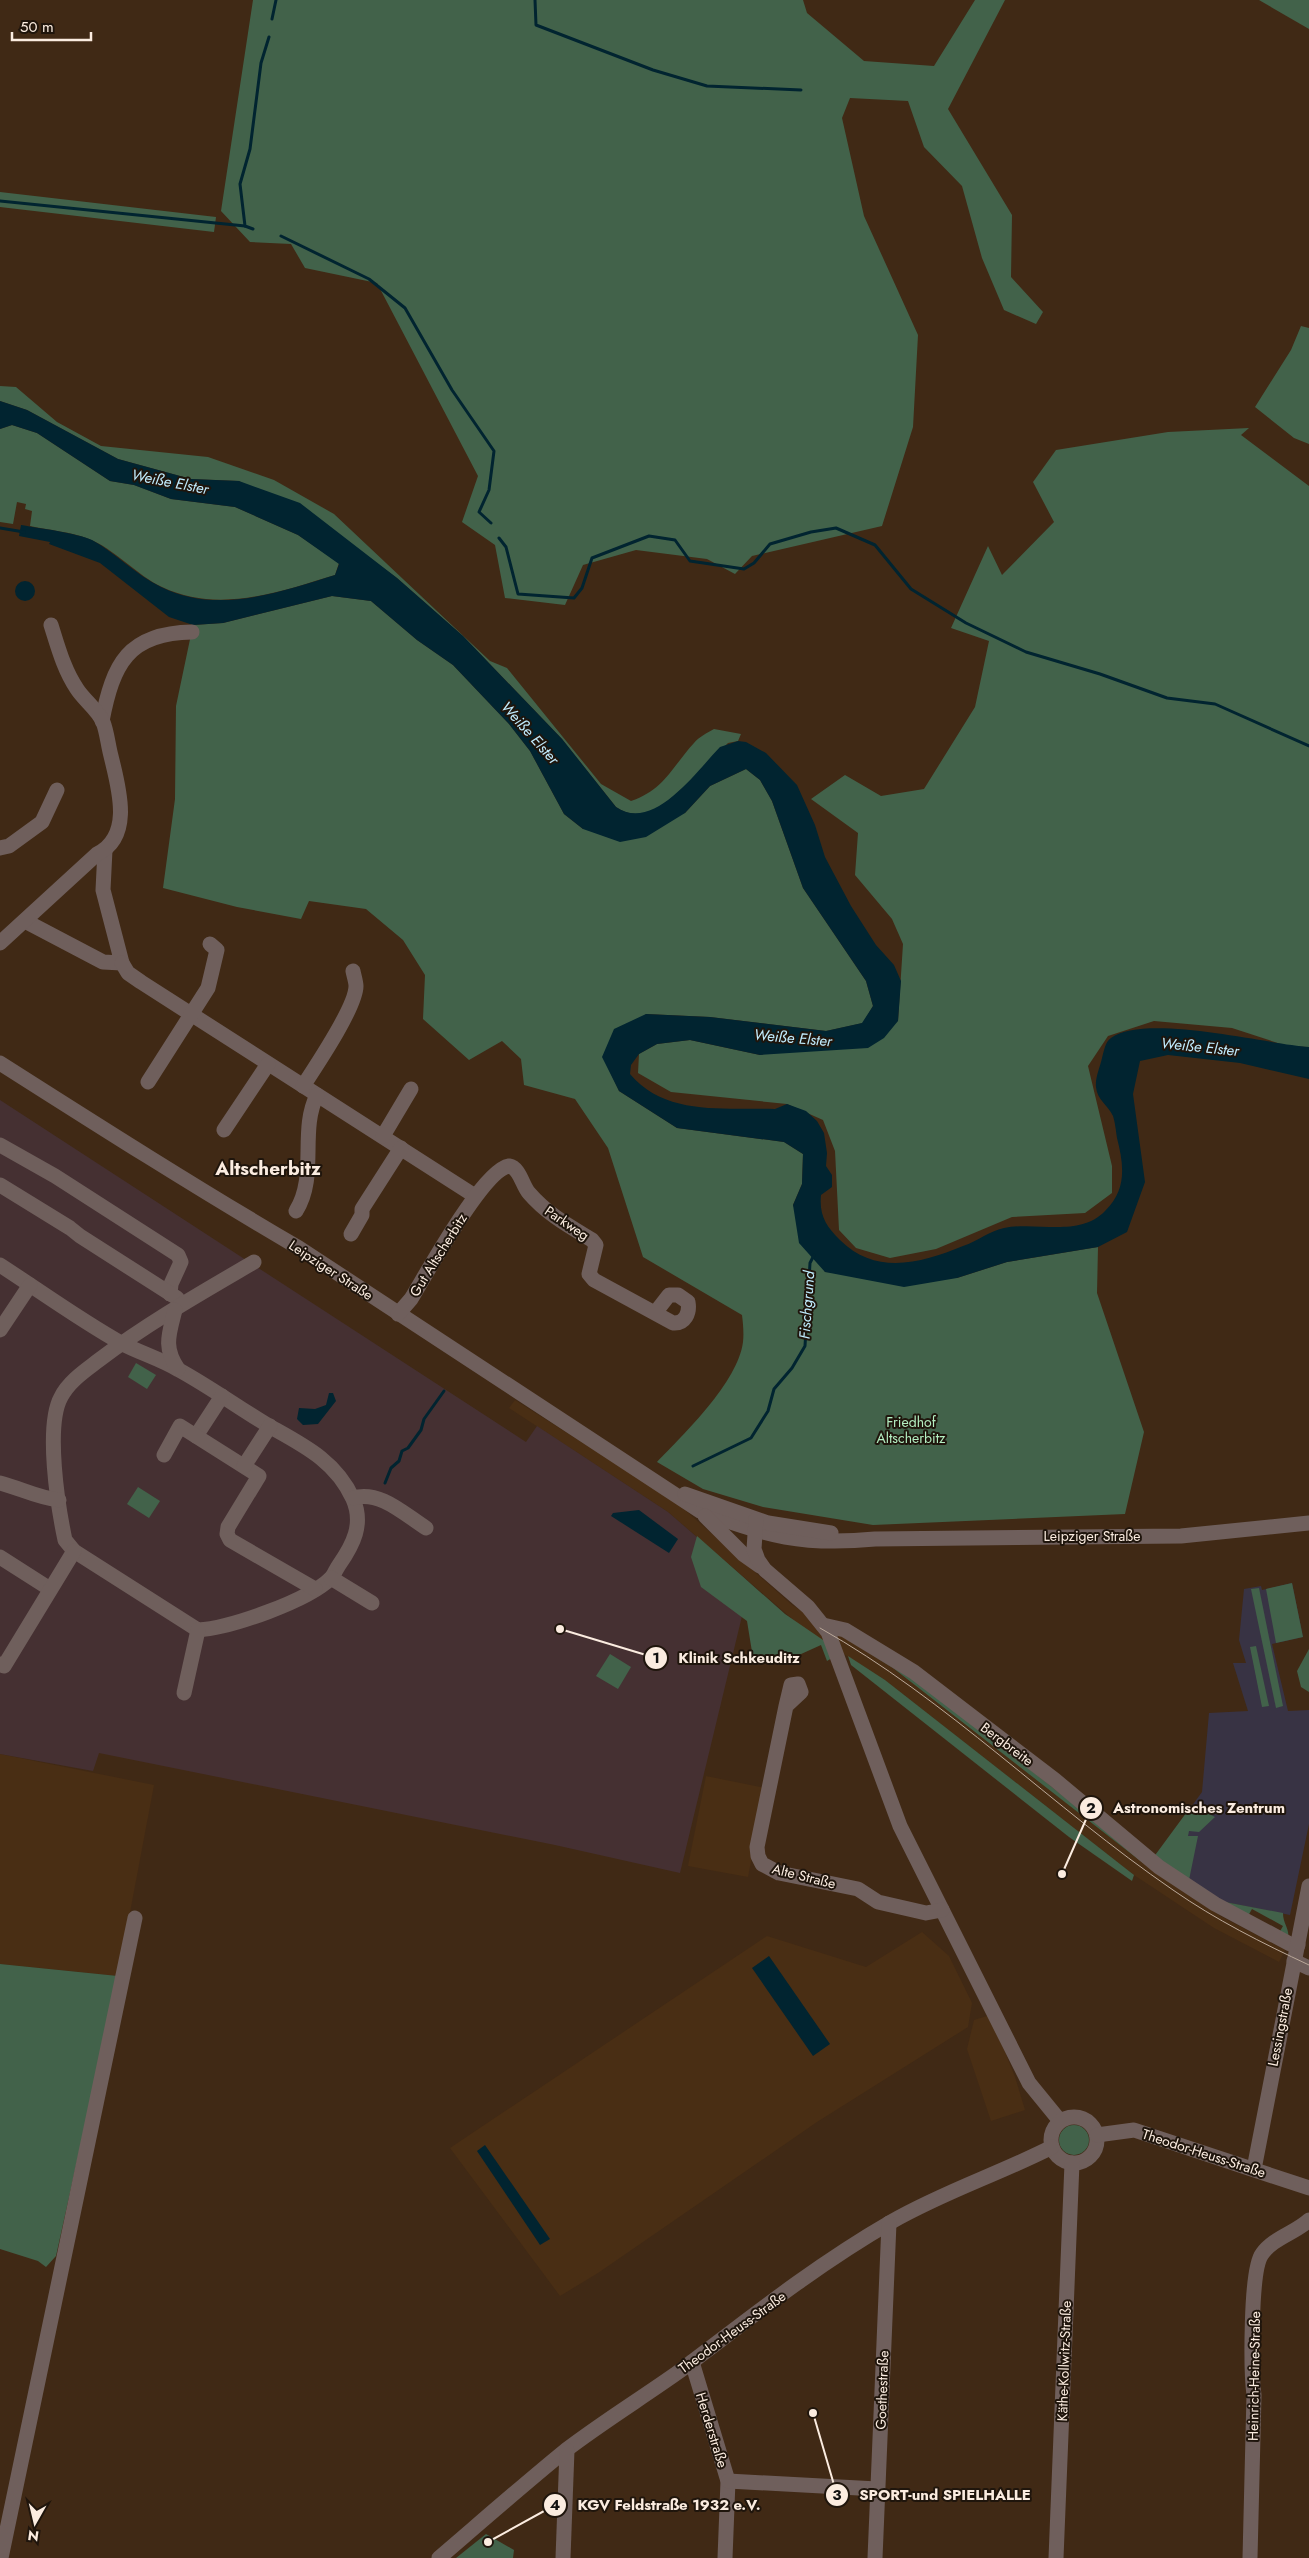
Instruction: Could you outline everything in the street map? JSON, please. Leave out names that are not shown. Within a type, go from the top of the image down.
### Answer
[{"type":"street","points":[[51,625],[60,654],[72,681],[102,721],[121,793],[122,804],[117,831],[105,850],[103,890],[122,963],[128,973],[475,1196]]},
{"type":"street","points":[[102,721],[108,688],[127,656],[145,640],[157,635],[192,632]]},
{"type":"street","points":[[0,848],[9,846],[42,822],[57,790]]},
{"type":"street","points":[[0,943],[97,854],[105,850]]},
{"type":"street","points":[[25,921],[103,962],[122,963]]},
{"type":"street","points":[[148,1082],[208,988],[217,950],[210,944]]},
{"type":"street","points":[[303,1086],[349,1009],[357,987],[353,971]]},
{"type":"street","name":"Leipziger Straße","points":[[0,1063],[193,1186],[235,1208],[299,1248],[658,1483],[700,1512],[765,1570]]},
{"type":"street","points":[[224,1130],[268,1064]]},
{"type":"street","points":[[382,1136],[411,1089]]},
{"type":"street","points":[[296,1211],[306,1191],[310,1119],[312,1106],[317,1095]]},
{"type":"street","points":[[0,1145],[54,1176],[178,1254],[181,1262],[171,1284],[170,1294]]},
{"type":"street","points":[[351,1234],[362,1215],[362,1209],[401,1148]]},
{"type":"street","name":"Gut Altscherbitz","points":[[398,1314],[411,1299],[475,1196],[498,1170],[509,1166]]},
{"type":"street","name":"Parkweg","points":[[509,1166],[516,1170],[527,1191],[545,1210],[592,1240],[596,1245],[589,1274],[594,1280],[655,1313]]},
{"type":"street","points":[[0,1185],[70,1228],[170,1294],[180,1306]]},
{"type":"street","points":[[0,1265],[122,1343],[178,1369],[270,1426],[307,1446],[333,1469],[352,1498],[358,1518],[357,1532],[350,1549],[331,1578],[316,1589],[270,1611],[210,1629],[198,1630],[74,1551],[64,1540],[53,1430],[61,1396],[79,1376],[122,1343],[254,1262]]},
{"type":"street","points":[[0,1330],[30,1285]]},
{"type":"street","points":[[178,1369],[170,1357],[167,1346],[180,1306]]},
{"type":"street","points":[[196,1436],[222,1396]]},
{"type":"street","points":[[164,1455],[180,1426],[259,1476],[228,1527],[227,1534],[230,1540],[316,1589]]},
{"type":"street","points":[[244,1466],[270,1426]]},
{"type":"street","points":[[0,1483],[44,1498],[59,1500]]},
{"type":"street","name":"Leipziger Straße","points":[[658,1483],[737,1520]]},
{"type":"street","points":[[352,1498],[363,1495],[376,1496],[426,1528]]},
{"type":"street","name":"Leipziger Straße","points":[[700,1512],[755,1525],[875,1539]]},
{"type":"street","points":[[735,1545],[737,1520]]},
{"type":"street","name":"Leipziger Straße","points":[[755,1525],[779,1537],[840,1542],[875,1539],[1181,1536],[1309,1523]]},
{"type":"street","points":[[755,1525],[755,1554],[765,1570],[790,1590],[823,1625],[831,1640],[900,1826],[1029,2083],[1060,2121]]},
{"type":"street","points":[[0,1664],[4,1666],[74,1551]]},
{"type":"street","points":[[0,1557],[50,1589]]},
{"type":"street","points":[[331,1578],[372,1603]]},
{"type":"street","name":"Bergbreite","points":[[823,1625],[845,1630],[914,1672],[1055,1780],[1159,1867],[1215,1904],[1290,1944],[1298,1945]]},
{"type":"street","points":[[184,1692],[198,1630]]},
{"type":"street","name":"Alte Straße","points":[[786,1706],[757,1847],[758,1856],[762,1864],[779,1873],[858,1889],[878,1902],[926,1913],[942,1910]]},
{"type":"street","name":"Lessingstraße","points":[[1254,2169],[1309,1886]]},
{"type":"street","points":[[1,2558],[135,1918]]},
{"type":"street","points":[[1294,1961],[1309,1968]]},
{"type":"street","points":[[1067,2117],[1083,2118],[1094,2128],[1097,2135],[1098,2142],[1092,2155],[1086,2160],[1072,2163],[1060,2158],[1052,2147],[1052,2133],[1060,2121],[1067,2117]]},
{"type":"street","name":"Theodor-Heuss-Straße","points":[[1097,2135],[1134,2130],[1309,2188]]},
{"type":"street","name":"Theodor-Heuss-Straße","points":[[439,2558],[567,2450],[692,2362],[740,2324],[889,2223],[934,2198],[1018,2164],[1052,2147]]},
{"type":"street","name":"Käthe-Kollwitz-Straße","points":[[1056,2558],[1072,2163]]},
{"type":"street","name":"Heinrich-Heine-Straße","points":[[1250,2558],[1254,2395],[1251,2373],[1257,2265],[1266,2248],[1309,2220]]},
{"type":"street","name":"Goethestraße","points":[[875,2558],[889,2223]]},
{"type":"street","name":"Herderstraße","points":[[692,2362],[728,2481],[725,2558]]},
{"type":"street","points":[[563,2558],[567,2450]]},
{"type":"street","points":[[728,2481],[878,2489]]},
{"type":"shaded area","points":[[0,1100],[526,1442],[537,1426],[668,1512],[750,1583],[680,1873],[555,1845],[99,1753],[93,1771],[0,1754]]},
{"type":"shaded area","points":[[515,1400],[676,1502],[792,1605],[893,1668],[1167,1881],[1222,1917],[1285,1950],[1279,1962],[1214,1928],[1134,1875],[885,1680],[804,1629],[668,1512],[509,1408]]},
{"type":"shaded area","points":[[1292,1583],[1303,1637],[1272,1644],[1288,1711],[1309,1710],[1309,1824],[1290,1915],[1220,1901],[1154,1858],[1202,1792],[1209,1713],[1248,1711],[1233,1663],[1246,1663],[1239,1640],[1244,1589],[1261,1586],[1262,1590]]},
{"type":"shaded area","points":[[0,1754],[154,1785],[118,1976],[0,1964]]},
{"type":"shaded area","points":[[706,1776],[765,1788],[748,1877],[688,1866]]},
{"type":"shaded area","points":[[922,1932],[949,1956],[972,2003],[968,2027],[817,2122],[598,2273],[560,2296],[450,2148],[767,1936],[866,1967]]},
{"type":"shaded area","points":[[990,2015],[1015,2077],[1025,2110],[991,2121],[967,2049],[974,2020]]},
{"type":"green space","points":[[253,0],[803,0],[807,13],[864,61],[934,66],[975,0],[1005,0],[948,109],[1012,215],[1011,277],[1043,312],[1036,324],[1004,310],[982,258],[962,186],[924,147],[908,101],[850,98],[842,118],[864,216],[918,335],[913,427],[882,526],[752,556],[735,574],[707,559],[636,550],[583,565],[565,605],[505,598],[495,545],[462,522],[478,476],[377,283],[305,268],[291,244],[250,242],[221,211]]},
{"type":"green space","points":[[1259,0],[1309,0],[1309,29]]},
{"type":"green space","points":[[0,192],[216,217],[214,232],[0,207]]},
{"type":"green space","points":[[1301,326],[1309,328],[1309,444],[1294,438],[1255,407],[1291,350]]},
{"type":"green space","points":[[0,386],[16,387],[57,422],[101,446],[208,457],[274,480],[334,514],[490,661],[507,668],[601,784],[631,801],[652,791],[660,784],[686,752],[703,735],[714,729],[741,734],[738,741],[728,743],[690,782],[657,808],[640,814],[631,814],[624,811],[616,807],[562,739],[463,636],[397,578],[353,546],[239,481],[191,479],[118,459],[27,410],[0,401]]},
{"type":"green space","points":[[12,425],[37,433],[110,481],[134,485],[171,499],[235,507],[298,535],[339,563],[335,575],[249,598],[205,599],[184,595],[162,587],[98,543],[89,539],[30,526],[32,511],[25,509],[26,504],[17,502],[13,524],[0,522],[0,429]]},
{"type":"green space","points":[[1249,428],[1241,435],[1309,486],[1309,1047],[1287,1046],[1232,1028],[1154,1021],[1108,1036],[1088,1066],[1112,1166],[1112,1193],[1085,1213],[1012,1217],[936,1249],[890,1258],[856,1248],[839,1230],[835,1151],[823,1120],[787,1104],[671,1092],[638,1073],[639,1054],[657,1044],[690,1040],[760,1055],[898,1021],[903,944],[892,919],[855,875],[858,833],[811,799],[845,775],[881,796],[924,789],[975,707],[989,641],[951,628],[988,546],[1002,575],[1054,522],[1033,482],[1056,450],[1168,432]]},
{"type":"green space","name":"Friedhof Altscherbitz","points":[[332,596],[371,601],[417,640],[453,665],[509,724],[530,751],[564,814],[583,829],[685,813],[710,786],[746,769],[760,780],[772,801],[803,888],[866,981],[873,1006],[863,1023],[826,1031],[710,1017],[646,1014],[603,1057],[619,1091],[677,1128],[784,1142],[803,1154],[802,1184],[793,1205],[825,1272],[957,1278],[1007,1262],[1098,1247],[1097,1293],[1144,1432],[1125,1514],[873,1525],[763,1507],[703,1489],[657,1462],[695,1422],[721,1390],[731,1374],[739,1357],[743,1342],[742,1315],[643,1257],[608,1148],[575,1099],[524,1085],[521,1059],[502,1041],[469,1060],[423,1019],[425,975],[403,940],[366,909],[309,901],[301,919],[237,907],[163,888],[175,799],[176,706],[193,625],[223,623]]},
{"type":"green space","points":[[136,1363],[156,1375],[147,1389],[128,1377]]},
{"type":"green space","points":[[138,1487],[160,1501],[149,1518],[127,1504]]},
{"type":"green space","points":[[697,1536],[785,1614],[826,1642],[832,1658],[827,1661],[821,1645],[779,1664],[753,1658],[747,1621],[701,1587],[691,1557]]},
{"type":"green space","points":[[1292,1583],[1303,1637],[1276,1643],[1266,1589]]},
{"type":"green space","points":[[1259,1588],[1283,1706],[1276,1708],[1251,1589]]},
{"type":"green space","points":[[1256,1646],[1269,1706],[1262,1707],[1250,1647]]},
{"type":"green space","points":[[1309,1649],[1309,1692],[1301,1687],[1297,1671]]},
{"type":"green space","points":[[610,1654],[631,1667],[618,1689],[596,1676]]},
{"type":"green space","points":[[870,1654],[931,1690],[1144,1861],[1143,1863],[893,1668]]},
{"type":"green space","points":[[848,1656],[885,1680],[1134,1875],[1132,1881],[1069,1837],[851,1665]]},
{"type":"green space","points":[[1192,1805],[1215,1817],[1199,1832],[1189,1831],[1188,1836],[1198,1836],[1189,1880],[1153,1858]]},
{"type":"green space","points":[[1220,1901],[1283,1913],[1288,1938],[1279,1933],[1283,1926],[1252,1909],[1248,1916]]},
{"type":"green space","points":[[0,1964],[118,1976],[56,2256],[46,2267],[38,2261],[0,2249]]},
{"type":"green space","points":[[1074,2125],[1085,2129],[1089,2140],[1085,2151],[1074,2155],[1063,2151],[1059,2140],[1063,2129]]},
{"type":"green space","points":[[486,2534],[514,2550],[513,2558],[456,2558]]},
{"type":"water","name":"Weiße Elster","points":[[0,401],[27,410],[118,459],[191,479],[239,481],[300,503],[397,578],[463,636],[562,739],[616,807],[630,813],[644,812],[659,806],[686,784],[720,747],[738,741],[746,742],[766,753],[797,785],[815,825],[825,857],[851,906],[876,945],[894,965],[901,981],[898,1021],[884,1038],[868,1048],[760,1055],[690,1040],[657,1044],[639,1054],[631,1065],[630,1074],[645,1088],[661,1097],[698,1107],[775,1109],[787,1104],[806,1111],[817,1121],[824,1133],[827,1153],[826,1166],[832,1175],[832,1187],[821,1195],[821,1208],[824,1220],[840,1240],[854,1251],[869,1259],[900,1263],[916,1261],[968,1244],[999,1229],[1017,1226],[1057,1227],[1083,1224],[1095,1219],[1105,1211],[1117,1195],[1122,1177],[1122,1167],[1114,1118],[1098,1095],[1096,1080],[1107,1042],[1111,1038],[1128,1031],[1150,1028],[1177,1029],[1309,1047],[1309,1079],[1240,1063],[1168,1055],[1140,1061],[1133,1094],[1145,1182],[1127,1232],[1098,1247],[1007,1262],[957,1278],[904,1287],[825,1272],[799,1243],[793,1205],[802,1184],[803,1154],[784,1142],[677,1128],[619,1091],[602,1057],[614,1029],[646,1014],[710,1017],[826,1031],[862,1023],[873,1006],[866,981],[803,888],[772,801],[760,780],[746,769],[710,786],[685,813],[646,837],[620,842],[583,829],[564,814],[530,751],[509,724],[453,665],[417,640],[371,601],[332,596],[223,623],[193,625],[169,617],[100,563],[49,544],[50,542],[19,536],[21,525],[85,537],[101,545],[161,587],[182,595],[204,599],[226,600],[271,594],[335,575],[339,564],[298,535],[235,507],[171,499],[134,485],[110,481],[37,433],[12,425],[0,429]]},
{"type":"water","points":[[25,581],[32,584],[35,591],[32,598],[25,601],[18,598],[15,591],[18,584]]},
{"type":"water","points":[[329,1393],[333,1393],[336,1401],[318,1424],[303,1425],[297,1419],[299,1408],[315,1409],[326,1405]]},
{"type":"water","points":[[639,1510],[678,1539],[669,1553],[611,1516],[613,1513]]},
{"type":"water","points":[[769,1956],[830,2044],[813,2056],[752,1968]]},
{"type":"water","points":[[485,2145],[550,2239],[540,2245],[477,2151]]},
{"type":"waterway","points":[[272,19],[276,0]]},
{"type":"waterway","points":[[535,0],[536,25],[653,70],[707,86],[801,90]]},
{"type":"waterway","points":[[253,229],[245,226],[240,184],[250,149],[261,63],[269,37]]},
{"type":"waterway","points":[[0,201],[245,226]]},
{"type":"waterway","points":[[281,236],[369,279],[405,308],[452,390],[494,451],[489,490],[479,512],[491,523]]},
{"type":"waterway","points":[[0,528],[24,532]]},
{"type":"waterway","points":[[499,538],[506,547],[518,594],[574,598],[582,588],[592,558],[649,536],[675,540],[690,561],[744,569],[754,563],[770,544],[811,532],[836,528],[875,545],[911,589],[966,623],[1026,652],[1100,674],[1167,698],[1215,704],[1309,746]]},
{"type":"waterway","name":"Fischgrund","points":[[693,1466],[751,1438],[768,1411],[774,1389],[792,1368],[805,1346],[810,1263],[814,1255]]},
{"type":"waterway","points":[[385,1483],[391,1468],[399,1461],[402,1451],[408,1448],[421,1430],[424,1419],[444,1391]]},
{"type":"tram line","points":[[820,1628],[912,1688],[1128,1858],[1173,1890],[1240,1930],[1309,1965]]},
{"type":"place","name":"Klinik Schkeuditz","points":[[560,1629]]},
{"type":"place","name":"Astronomisches Zentrum","points":[[1062,1874]]},
{"type":"place","name":"SPORT-und SPIELHALLE","points":[[813,2413]]},
{"type":"place","name":"KGV Feldstraße 1932 e.V.","points":[[488,2542]]},
{"type":"district","name":"Altscherbitz","points":[[268,1168]]}]
